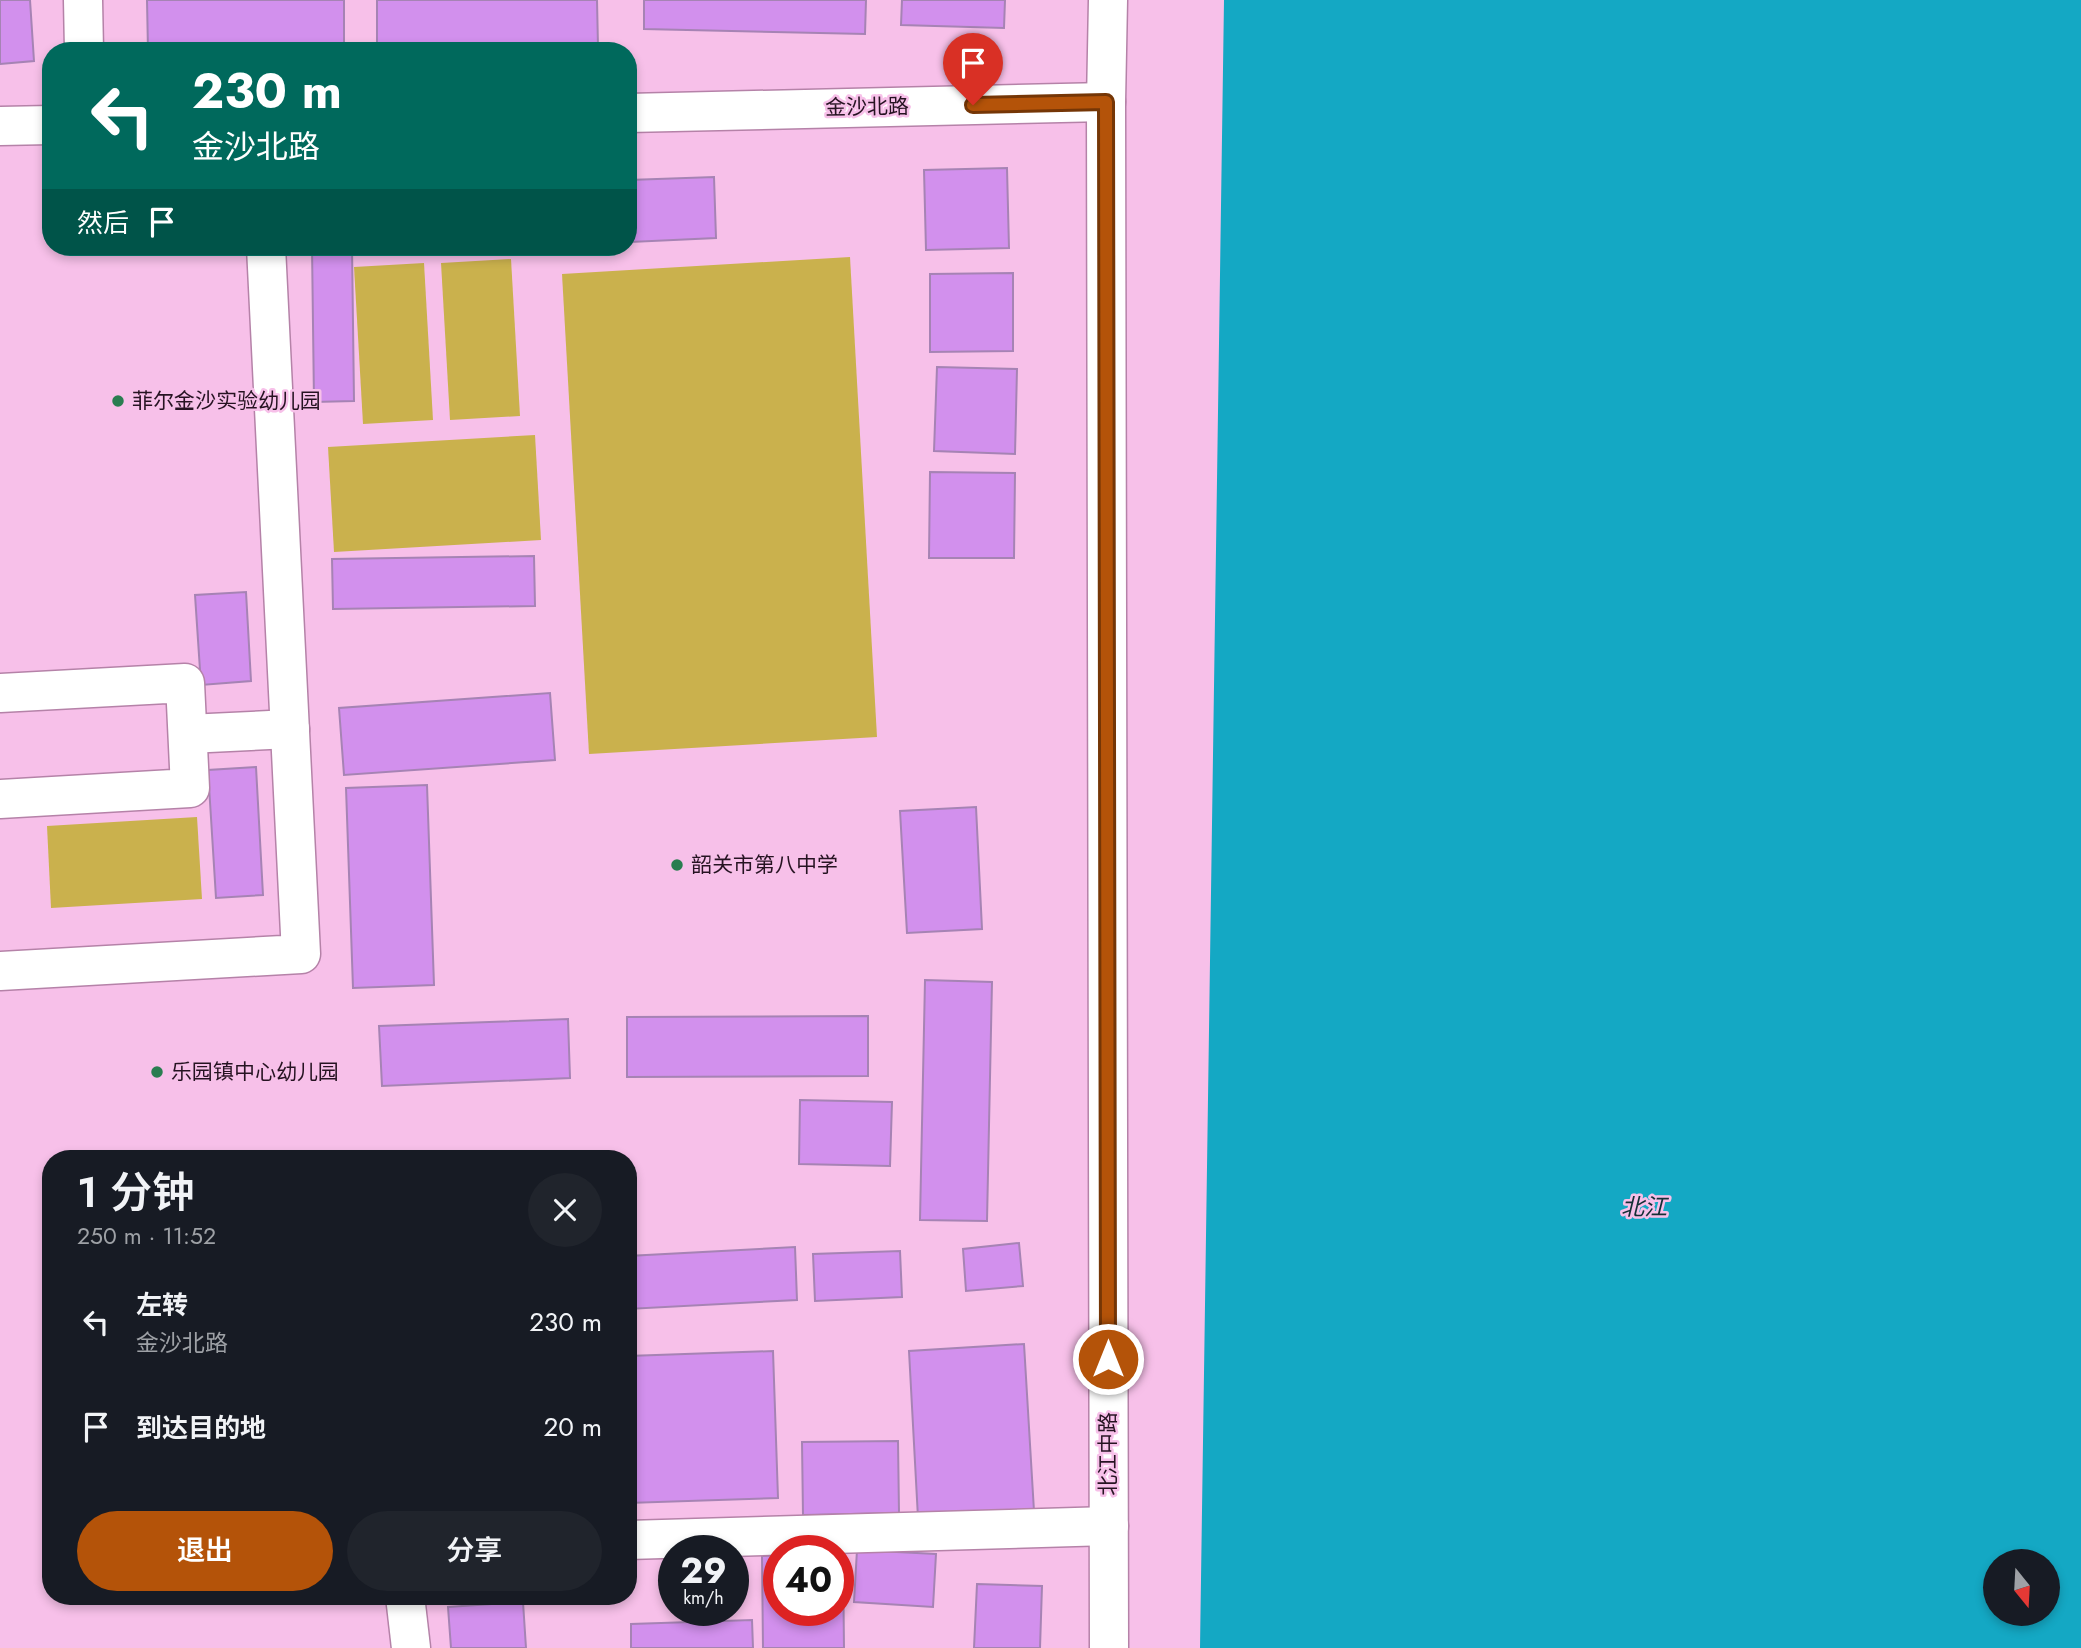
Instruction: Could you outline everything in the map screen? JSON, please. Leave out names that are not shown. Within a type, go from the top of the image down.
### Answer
[{"type":"street","points":[[83,0],[84,42]]},
{"type":"street","name":"北江中路","points":[[1108,0],[1109,1648]]},
{"type":"street","name":"金沙北路","points":[[637,113],[1106,102]]},
{"type":"street","points":[[0,126],[42,125]]},
{"type":"street","points":[[0,971],[301,954],[266,256]]},
{"type":"street","points":[[0,693],[185,683],[190,788],[0,799]]},
{"type":"street","points":[[188,734],[290,729]]},
{"type":"street","points":[[637,1539],[1108,1526]]},
{"type":"street","points":[[406,1605],[411,1648]]},
{"type":"shaded area","points":[[850,257],[877,737],[589,754],[562,274]]},
{"type":"shaded area","points":[[511,259],[520,416],[450,420],[441,263]]},
{"type":"shaded area","points":[[424,263],[433,420],[363,424],[354,267]]},
{"type":"shaded area","points":[[535,435],[541,540],[334,552],[328,447]]},
{"type":"shaded area","points":[[197,817],[202,899],[51,908],[47,826]]},
{"type":"water","name":"北江","points":[[1224,0],[2081,0],[2081,1648],[1200,1648]]},
{"type":"building","points":[[0,0],[30,0],[34,61],[0,64]]},
{"type":"building","points":[[147,0],[344,0],[344,42],[148,42]]},
{"type":"building","points":[[377,0],[597,0],[598,42],[377,42]]},
{"type":"building","points":[[644,0],[866,0],[865,34],[644,29]]},
{"type":"building","points":[[902,0],[1005,0],[1004,28],[901,25]]},
{"type":"building","points":[[1007,168],[1009,248],[926,250],[924,170]]},
{"type":"building","points":[[714,177],[716,238],[637,242],[637,180]]},
{"type":"building","points":[[312,256],[352,256],[354,401],[314,402]]},
{"type":"building","points":[[1013,273],[1013,351],[930,352],[930,274]]},
{"type":"building","points":[[937,367],[1017,369],[1015,454],[934,451]]},
{"type":"building","points":[[930,472],[1015,473],[1014,558],[929,558]]},
{"type":"building","points":[[534,556],[535,606],[333,609],[332,559]]},
{"type":"building","points":[[246,592],[251,681],[201,685],[195,595]]},
{"type":"building","points":[[550,693],[555,760],[344,775],[339,708]]},
{"type":"building","points":[[256,767],[263,895],[216,898],[208,770]]},
{"type":"building","points":[[427,785],[434,985],[353,988],[346,788]]},
{"type":"building","points":[[976,807],[982,929],[907,933],[900,811]]},
{"type":"building","points":[[925,980],[992,982],[987,1221],[920,1220]]},
{"type":"building","points":[[868,1016],[868,1076],[627,1077],[627,1017]]},
{"type":"building","points":[[568,1019],[570,1078],[382,1086],[379,1026]]},
{"type":"building","points":[[800,1100],[892,1102],[890,1166],[799,1164]]},
{"type":"building","points":[[1019,1243],[1023,1286],[966,1291],[963,1249]]},
{"type":"building","points":[[795,1247],[797,1300],[637,1309],[637,1256]]},
{"type":"building","points":[[900,1251],[902,1297],[815,1301],[813,1254]]},
{"type":"building","points":[[1024,1344],[1034,1511],[918,1518],[909,1351]]},
{"type":"building","points":[[773,1351],[778,1498],[637,1503],[637,1356]]},
{"type":"building","points":[[898,1441],[899,1513],[803,1515],[802,1442]]},
{"type":"building","points":[[857,1550],[936,1554],[933,1607],[854,1602]]},
{"type":"building","points":[[762,1556],[763,1626],[844,1626],[844,1648],[763,1648]]},
{"type":"building","points":[[977,1584],[1042,1586],[1040,1648],[974,1648]]},
{"type":"building","points":[[523,1605],[526,1648],[451,1648],[448,1607]]},
{"type":"building","points":[[749,1620],[752,1620],[753,1648],[631,1648],[631,1624],[749,1626]]},
{"type":"place","name":"菲尔金沙实验幼儿园","points":[[118,401]]},
{"type":"place","name":"韶关市第八中学","points":[[677,865]]},
{"type":"place","name":"乐园镇中心幼儿园","points":[[157,1072]]},
{"type":"route","points":[[973,105],[1106,102],[1108,1359]]}]
